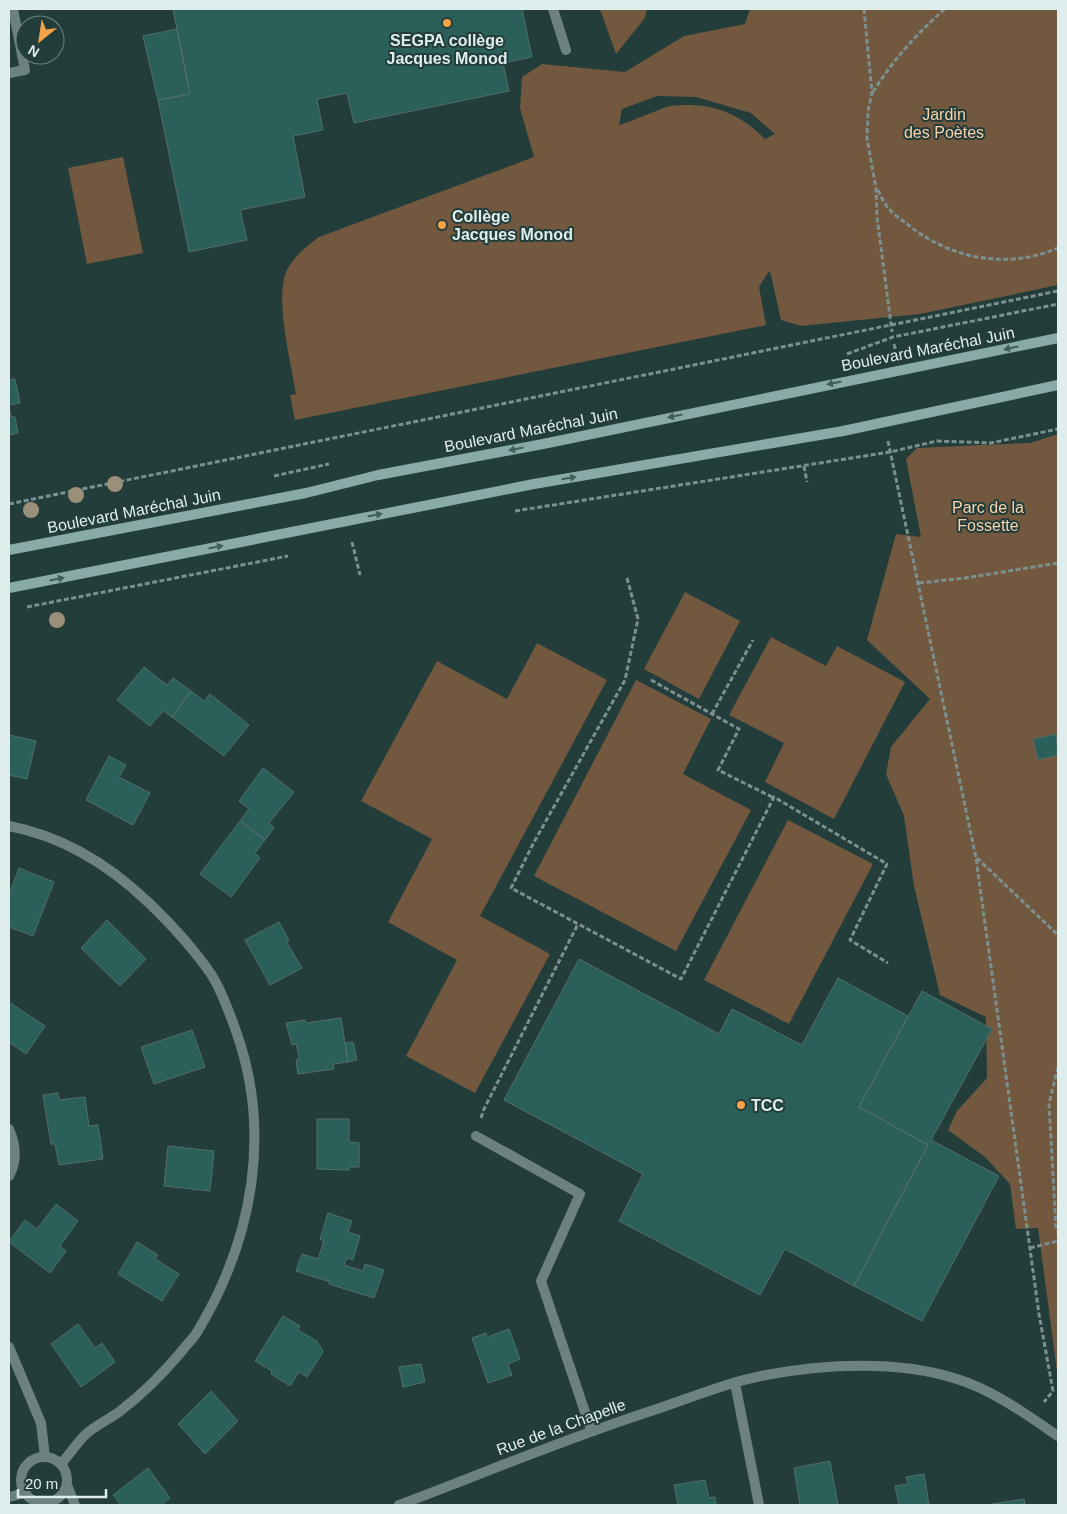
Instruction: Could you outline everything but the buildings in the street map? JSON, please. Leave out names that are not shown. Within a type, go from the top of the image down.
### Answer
[{"type":"main road","name":"Boulevard Maréchal Juin","points":[[9,550],[306,493],[378,475],[543,444],[1058,338]]},
{"type":"main road","points":[[9,588],[534,484],[843,431],[1058,385]]},
{"type":"street","points":[[9,73],[25,70],[13,9]]},
{"type":"street","points":[[553,9],[566,50]]},
{"type":"street","points":[[9,826],[26,829],[78,849],[129,884],[170,923],[211,974],[228,1006],[242,1046],[250,1084],[255,1124],[255,1158],[250,1198],[240,1236],[224,1283],[198,1331],[144,1393],[86,1434],[61,1464]]},
{"type":"street","points":[[9,1129],[15,1143],[14,1167],[9,1176]]},
{"type":"street","points":[[476,1136],[580,1194],[541,1281],[591,1430]]},
{"type":"street","points":[[9,1347],[41,1423],[45,1457]]},
{"type":"street","name":"Rue de la Chapelle","points":[[399,1505],[591,1430],[764,1375],[816,1368],[901,1368],[957,1379],[981,1389],[1058,1436]]},
{"type":"street","points":[[735,1383],[760,1505]]},
{"type":"street","points":[[67,1485],[60,1497],[40,1504],[29,1498],[25,1493],[21,1479],[26,1466],[38,1458],[45,1457],[57,1461],[65,1471],[67,1485],[75,1505]]},
{"type":"street","points":[[9,1497],[25,1493]]},
{"type":"path","points":[[864,9],[872,93],[868,111],[867,139],[876,188],[877,217],[892,332]]},
{"type":"path","points":[[872,93],[898,56],[922,29],[945,9]]},
{"type":"path","points":[[876,188],[889,210],[936,244],[957,253],[979,257],[1018,258],[1036,256],[1058,248]]},
{"type":"path","points":[[9,504],[1058,291]]},
{"type":"path","points":[[847,354],[893,337],[1058,304]]},
{"type":"path","points":[[510,512],[890,452],[937,442],[991,443],[1058,429]]},
{"type":"path","points":[[890,452],[976,858],[1039,1314],[1053,1391],[1031,1418]]},
{"type":"path","points":[[804,466],[807,482]]},
{"type":"path","points":[[348,544],[362,540]]},
{"type":"path","points":[[352,542],[360,575]]},
{"type":"path","points":[[26,608],[290,555]]},
{"type":"path","points":[[919,583],[965,578],[1058,563]]},
{"type":"path","points":[[627,578],[638,619],[625,680],[533,844],[511,888],[681,979],[774,798]]},
{"type":"path","points":[[712,714],[753,640]]},
{"type":"path","points":[[651,680],[739,729],[718,770],[774,798],[887,864],[850,940],[888,963]]},
{"type":"path","points":[[976,858],[1058,935]]},
{"type":"path","points":[[476,1136],[484,1109],[578,924]]},
{"type":"path","points":[[1058,1066],[1049,1104],[1056,1227],[1058,1233]]},
{"type":"path","points":[[1030,1248],[1058,1241]]},
{"type":"green space","points":[[600,9],[647,9],[645,18],[616,54]]},
{"type":"green space","name":"Jardin des Poètes","points":[[750,9],[1058,9],[1058,285],[920,314],[801,326],[781,320],[769,271],[759,287],[766,325],[295,420],[290,395],[296,394],[285,330],[282,297],[283,282],[287,270],[293,260],[305,248],[319,237],[534,157],[520,108],[522,77],[542,64],[625,72],[684,36],[745,24]],"holes":[[[657,96],[696,97],[751,113],[775,134],[765,139],[739,118],[729,113],[697,105],[670,106],[619,125],[622,109]]]},
{"type":"green space","points":[[123,157],[143,253],[87,264],[68,168]]},
{"type":"green space","name":"Parc de la Fossette","points":[[1058,434],[1058,1379],[1038,1228],[1016,1229],[1010,1184],[985,1157],[948,1130],[957,1111],[987,1078],[986,1017],[940,995],[914,886],[904,816],[886,774],[891,747],[930,699],[867,640],[896,534],[921,537],[906,459],[917,448],[1030,443]]},
{"type":"green space","points":[[685,592],[740,621],[699,699],[644,669]]},
{"type":"green space","points":[[771,637],[826,666],[837,646],[905,682],[834,819],[765,782],[784,743],[729,715]]},
{"type":"green space","points":[[537,643],[607,680],[480,916],[550,954],[475,1093],[406,1056],[457,960],[388,922],[432,839],[361,801],[437,661],[507,699]]},
{"type":"green space","points":[[636,680],[711,719],[683,774],[751,810],[676,951],[534,876]]},
{"type":"green space","points":[[788,820],[873,864],[789,1024],[704,980]]},
{"type":"place","name":"SEGPA collège Jacques Monod","points":[[447,23]]},
{"type":"place","name":"Collège Jacques Monod","points":[[442,225]]},
{"type":"place","name":"TCC","points":[[741,1105]]}]
